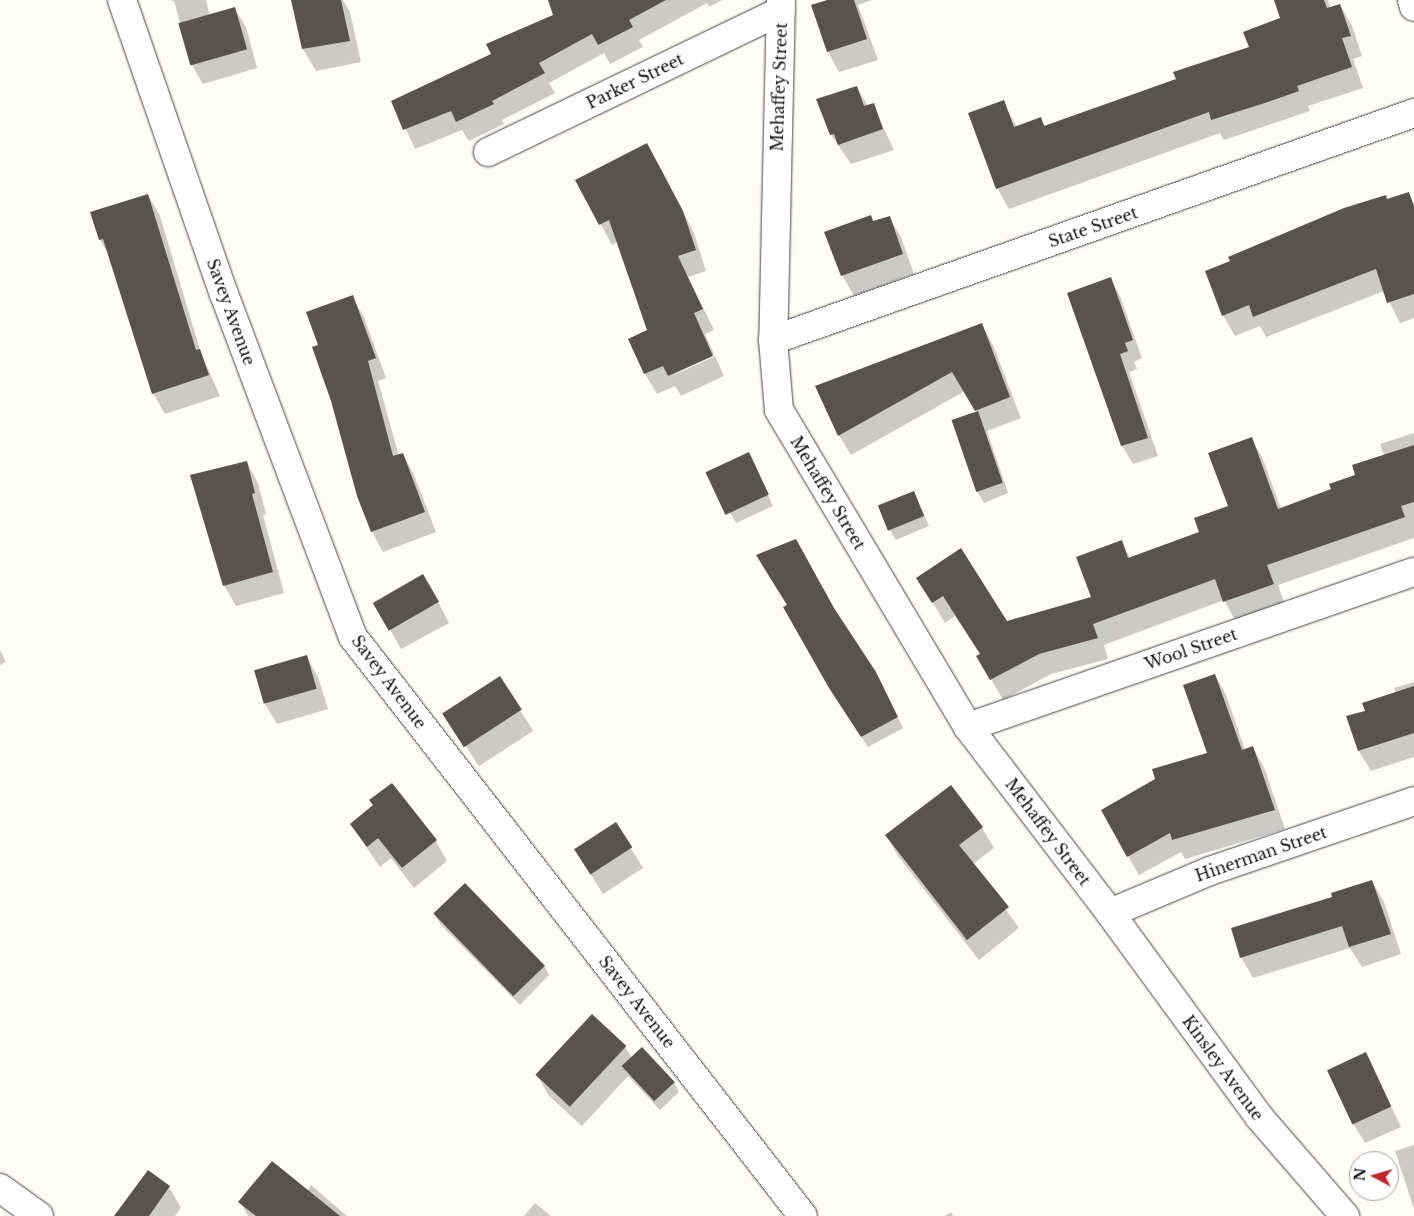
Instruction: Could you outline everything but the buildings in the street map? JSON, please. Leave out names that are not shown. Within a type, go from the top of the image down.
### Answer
[{"type":"street","name":"Savey Avenue","points":[[122,0],[224,294],[353,637],[803,1216]]},
{"type":"street","points":[[1412,0],[1414,7]]},
{"type":"street","name":"Parker Street","points":[[488,152],[781,5]]},
{"type":"street","name":"Mehaffey Street","points":[[781,5],[773,340],[779,410],[968,727],[1110,913]]},
{"type":"street","name":"State Street","points":[[773,340],[1414,113]]},
{"type":"street","name":"Wool Street","points":[[968,727],[1414,572]]},
{"type":"street","name":"Hinerman Street","points":[[1110,913],[1210,871],[1414,801]]},
{"type":"street","name":"Kinsley Avenue","points":[[1110,913],[1260,1118],[1345,1216]]},
{"type":"street","points":[[0,1188],[39,1216]]}]
